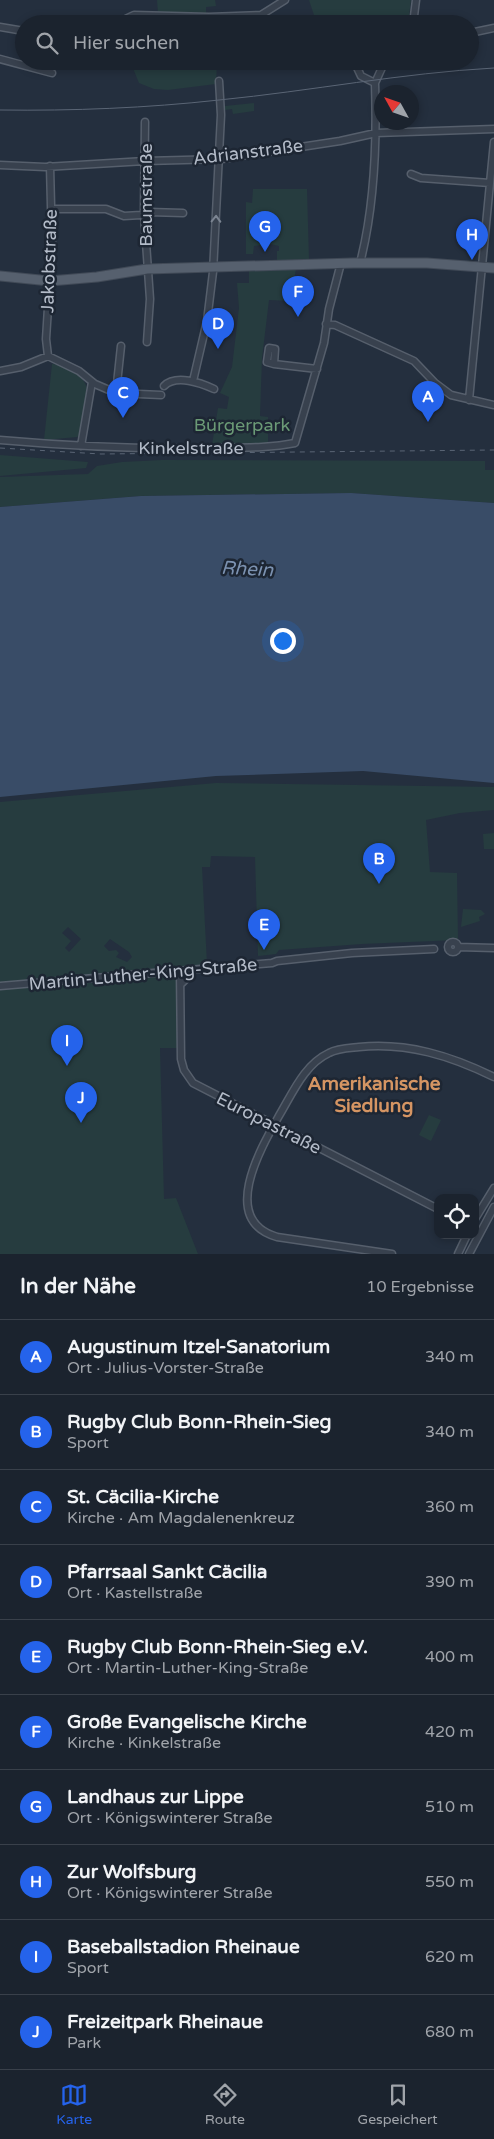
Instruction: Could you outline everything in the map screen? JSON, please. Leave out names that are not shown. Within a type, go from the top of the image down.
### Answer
[{"type":"main road","points":[[0,276],[50,281],[97,277],[147,269],[341,263],[427,263],[494,268]]},
{"type":"street","points":[[246,15],[261,14],[285,0]]},
{"type":"street","points":[[414,15],[416,0]]},
{"type":"street","points":[[0,27],[15,30]]},
{"type":"street","points":[[479,31],[494,28]]},
{"type":"street","points":[[0,59],[15,63]]},
{"type":"street","points":[[41,70],[52,73]]},
{"type":"street","points":[[358,70],[361,76],[375,83]]},
{"type":"street","points":[[360,263],[368,226],[376,133],[375,83],[382,70]]},
{"type":"street","points":[[193,381],[207,321],[213,267],[217,159],[221,115],[219,81]]},
{"type":"street","name":"Baumstraße","points":[[145,122],[144,214],[150,299],[147,342]]},
{"type":"street","name":"Adrianstraße","points":[[0,165],[50,166],[145,160],[217,159],[340,141],[376,133],[494,129]]},
{"type":"street","points":[[469,400],[494,142]]},
{"type":"street","name":"Jakobstraße","points":[[48,356],[46,339],[50,281],[50,166]]},
{"type":"street","points":[[411,174],[421,178],[490,183]]},
{"type":"street","points":[[51,209],[106,209],[124,216],[149,212],[183,213]]},
{"type":"street","name":"Kinkelstraße","points":[[0,440],[90,447],[251,448],[295,443],[317,369],[341,263]]},
{"type":"street","points":[[326,324],[335,325],[414,361],[445,392],[469,400],[494,405]]},
{"type":"street","points":[[116,393],[122,346]]},
{"type":"street","points":[[0,371],[21,367],[48,356],[79,371],[92,382],[116,393],[161,395]]},
{"type":"street","points":[[274,364],[317,369]]},
{"type":"street","points":[[164,386],[169,382],[193,381],[214,389]]},
{"type":"street","points":[[81,446],[92,382]]},
{"type":"street","points":[[458,947],[494,948]]},
{"type":"street","name":"Martin-Luther-King-Straße","points":[[0,986],[272,963],[352,953],[434,949]]},
{"type":"street","points":[[181,984],[188,977],[191,970]]},
{"type":"street","name":"Europastraße","points":[[180,971],[180,1059],[189,1079],[199,1087],[434,1207]]},
{"type":"street","points":[[392,1254],[277,1237],[266,1233],[258,1226],[248,1203],[248,1186],[258,1156],[274,1125],[305,1073],[322,1057],[337,1050],[380,1046],[413,1049],[442,1055],[494,1077]]},
{"type":"street","points":[[479,1212],[493,1192]]},
{"type":"street","points":[[469,1254],[494,1206],[486,1200]]},
{"type":"street","points":[[458,1254],[465,1239]]},
{"type":"green space","points":[[157,0],[215,0],[216,6],[206,7],[206,15],[158,13]]},
{"type":"green space","points":[[309,0],[411,0],[409,15],[314,15]]},
{"type":"green space","points":[[134,70],[217,70],[216,84],[168,90],[154,89],[139,83]]},
{"type":"green space","points":[[254,103],[254,111],[233,114],[232,109],[225,110],[225,106]]},
{"type":"green space","points":[[253,189],[307,189],[309,260],[277,262],[279,246],[270,244],[254,246],[253,254],[246,254],[246,202],[252,203]]},
{"type":"green space","name":"Bürgerpark","points":[[296,269],[290,301],[269,300],[262,358],[260,416],[268,417],[268,445],[212,445],[218,408],[227,409],[229,397],[220,393],[232,367],[239,308],[237,283],[249,283],[249,271]]},
{"type":"green space","points":[[52,364],[63,366],[73,371],[82,378],[87,388],[80,436],[44,440]]},
{"type":"green space","points":[[0,455],[88,462],[86,468],[0,476]]},
{"type":"green space","points":[[162,460],[485,461],[485,470],[494,470],[494,503],[351,493],[141,496],[0,507],[0,477],[88,474],[97,466],[122,462]]},
{"type":"green space","points":[[216,783],[494,787],[494,810],[460,813],[426,820],[430,872],[457,873],[458,940],[279,950],[276,954],[258,956],[255,857],[211,856],[210,867],[202,867],[207,964],[37,979],[29,975],[25,981],[0,985],[0,802]],"holes":[[[68,927],[81,939],[69,952],[65,948],[71,941],[62,933]],[[110,939],[129,952],[132,957],[127,962],[116,957],[119,953],[116,950],[109,951],[104,946]]]},
{"type":"green space","points":[[494,833],[494,849],[484,849],[483,834]]},
{"type":"green space","points":[[463,909],[481,910],[485,914],[479,917],[480,921],[461,927]]},
{"type":"green space","points":[[178,973],[177,1048],[160,1048],[164,1199],[176,1198],[198,1254],[0,1254],[0,988]]},
{"type":"green space","points":[[429,1115],[441,1120],[431,1141],[419,1135]]},
{"type":"water","name":"Rhein","points":[[351,493],[494,503],[494,783],[363,771],[216,776],[0,797],[0,507],[141,496]]},
{"type":"tram line","points":[[479,69],[494,68]]},
{"type":"tram line","points":[[0,110],[110,108],[192,103],[460,70]]},
{"type":"railway","points":[[0,448],[101,454],[494,450]]},
{"type":"place","name":"Landhaus zur Lippe","points":[[265,252]]},
{"type":"place","name":"Zur Wolfsburg","points":[[472,260]]},
{"type":"place","name":"Große Evangelische Kirche","points":[[298,317]]},
{"type":"place","name":"Pfarrsaal Sankt Cäcilia","points":[[218,349]]},
{"type":"place","name":"St. Cäcilia-Kirche","points":[[123,418]]},
{"type":"place","name":"Augustinum Itzel-Sanatorium","points":[[428,422]]},
{"type":"place","name":"Rugby Club Bonn-Rhein-Sieg","points":[[379,884]]},
{"type":"place","name":"Rugby Club Bonn-Rhein-Sieg e.V.","points":[[264,950]]},
{"type":"place","name":"Baseballstadion Rheinaue","points":[[67,1066]]},
{"type":"place","name":"Freizeitpark Rheinaue","points":[[81,1123]]},
{"type":"district","name":"Amerikanische Siedlung","points":[[374,1095]]}]
